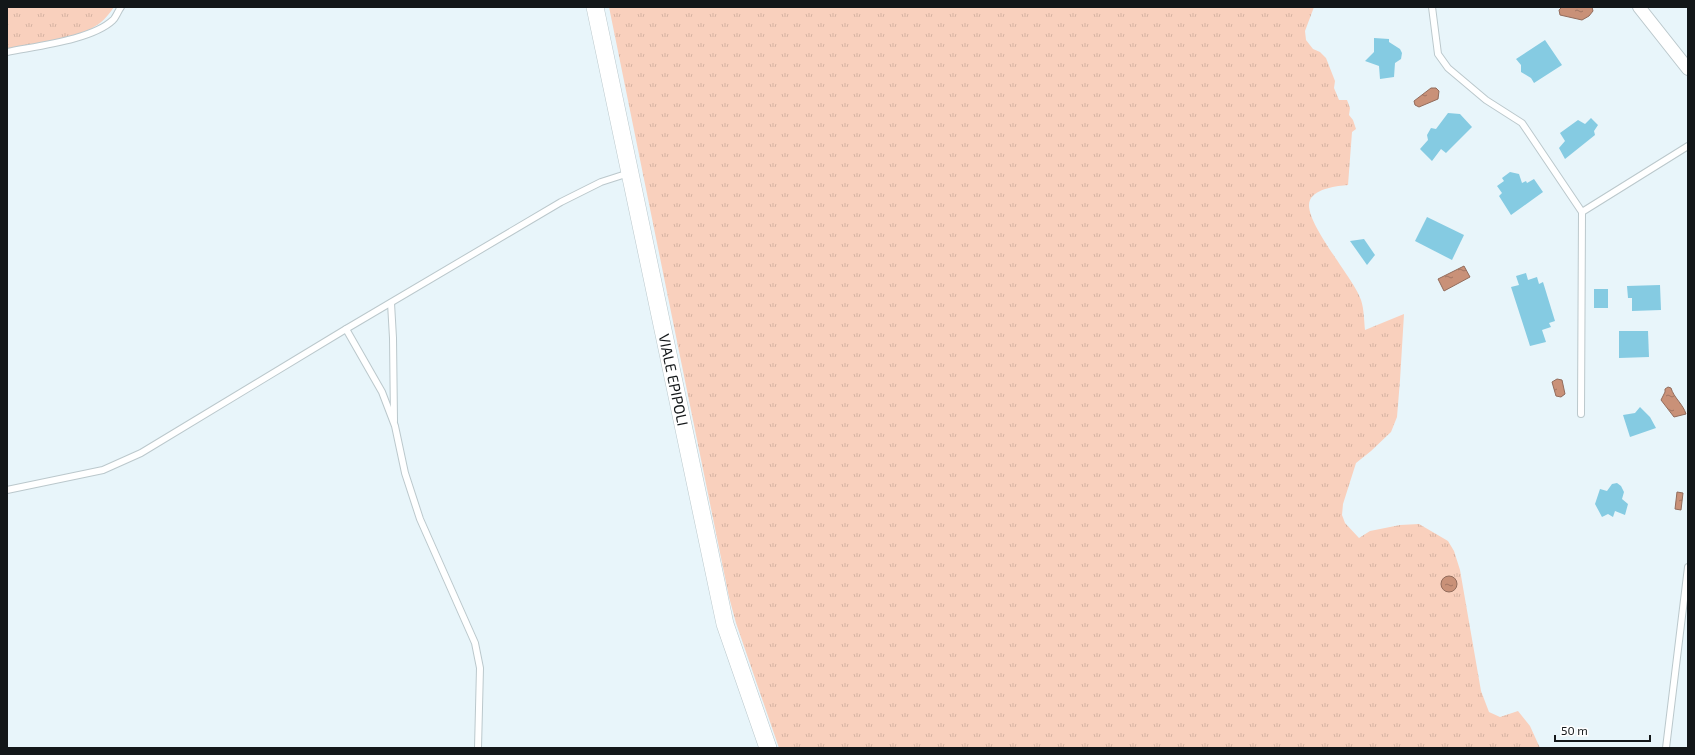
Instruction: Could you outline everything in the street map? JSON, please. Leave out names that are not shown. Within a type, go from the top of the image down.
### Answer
[{"type":"main road","name":"VIALE EPIPOLI","points":[[595,7],[725,624],[768,748]]},
{"type":"street","points":[[1639,7],[1688,69]]},
{"type":"lane","points":[[7,52],[96,32],[113,20],[121,7]]},
{"type":"lane","points":[[1432,7],[1438,54],[1448,68],[1486,100],[1522,123],[1582,212],[1581,414]]},
{"type":"lane","points":[[1582,212],[1688,146]]},
{"type":"lane","points":[[7,490],[103,470],[141,453],[346,329],[561,202],[600,182],[629,173]]},
{"type":"lane","points":[[391,303],[395,426]]},
{"type":"lane","points":[[346,329],[382,392],[395,426],[405,473],[420,519],[475,643],[480,668],[478,748]]},
{"type":"lane","points":[[1666,748],[1688,567]]},
{"type":"green space","points":[[7,7],[114,7],[100,23],[81,33],[55,40],[7,49]]},
{"type":"green space","points":[[609,7],[1314,7],[1305,31],[1306,40],[1313,49],[1320,52],[1326,58],[1335,81],[1334,88],[1339,100],[1347,100],[1350,108],[1349,115],[1353,120],[1356,129],[1352,132],[1348,185],[1327,188],[1317,193],[1310,200],[1309,209],[1320,234],[1349,278],[1361,300],[1365,330],[1404,314],[1397,417],[1391,432],[1356,463],[1343,504],[1342,515],[1345,523],[1359,538],[1370,531],[1400,525],[1419,524],[1448,541],[1454,551],[1460,570],[1481,691],[1489,712],[1500,717],[1518,711],[1530,726],[1540,748],[779,748],[736,623],[729,597]]},
{"type":"water","points":[[1562,7],[1592,7],[1593,11],[1589,16],[1582,20],[1560,15],[1559,10]]},
{"type":"water","points":[[1431,88],[1436,88],[1439,91],[1438,99],[1419,107],[1415,105],[1414,101]]},
{"type":"water","points":[[1464,266],[1470,277],[1444,291],[1438,279]]},
{"type":"water","points":[[1557,379],[1562,380],[1565,394],[1561,397],[1556,396],[1552,382]]},
{"type":"water","points":[[1668,387],[1671,388],[1686,414],[1674,417],[1661,400],[1665,389]]},
{"type":"water","points":[[1677,492],[1683,493],[1681,510],[1675,509]]},
{"type":"water","points":[[1449,576],[1456,581],[1457,584],[1452,591],[1449,592],[1442,587],[1441,584],[1446,577]]},
{"type":"building","points":[[1374,38],[1389,39],[1389,42],[1400,49],[1402,53],[1401,59],[1395,63],[1394,77],[1380,79],[1379,66],[1365,61],[1374,52]]},
{"type":"building","points":[[1545,40],[1562,65],[1534,83],[1531,78],[1521,72],[1521,65],[1516,59]]},
{"type":"building","points":[[1448,113],[1460,114],[1472,127],[1446,153],[1441,149],[1432,161],[1420,149],[1428,140],[1427,135],[1431,128],[1436,129]]},
{"type":"building","points":[[1591,118],[1598,125],[1594,131],[1595,135],[1565,159],[1559,148],[1565,141],[1560,133],[1578,120],[1585,124]]},
{"type":"building","points":[[1510,172],[1519,174],[1522,183],[1526,181],[1527,183],[1534,179],[1543,192],[1511,215],[1499,196],[1502,193],[1497,186],[1504,181],[1502,178]]},
{"type":"building","points":[[1427,217],[1464,235],[1452,260],[1415,241]]},
{"type":"building","points":[[1364,239],[1375,255],[1367,265],[1350,241]]},
{"type":"building","points":[[1526,273],[1528,280],[1537,277],[1539,284],[1543,282],[1555,321],[1549,323],[1551,327],[1542,330],[1546,342],[1530,346],[1511,287],[1519,285],[1516,276]]},
{"type":"building","points":[[1660,285],[1661,310],[1632,311],[1632,298],[1628,298],[1627,286]]},
{"type":"building","points":[[1594,289],[1608,289],[1608,308],[1594,308]]},
{"type":"building","points":[[1619,331],[1648,331],[1649,357],[1619,358]]},
{"type":"building","points":[[1640,407],[1650,417],[1656,428],[1630,437],[1623,415],[1635,413]]},
{"type":"building","points":[[1617,483],[1621,486],[1624,492],[1622,499],[1628,504],[1625,515],[1615,511],[1613,517],[1608,514],[1602,517],[1595,504],[1600,489],[1607,491],[1612,484]]}]
